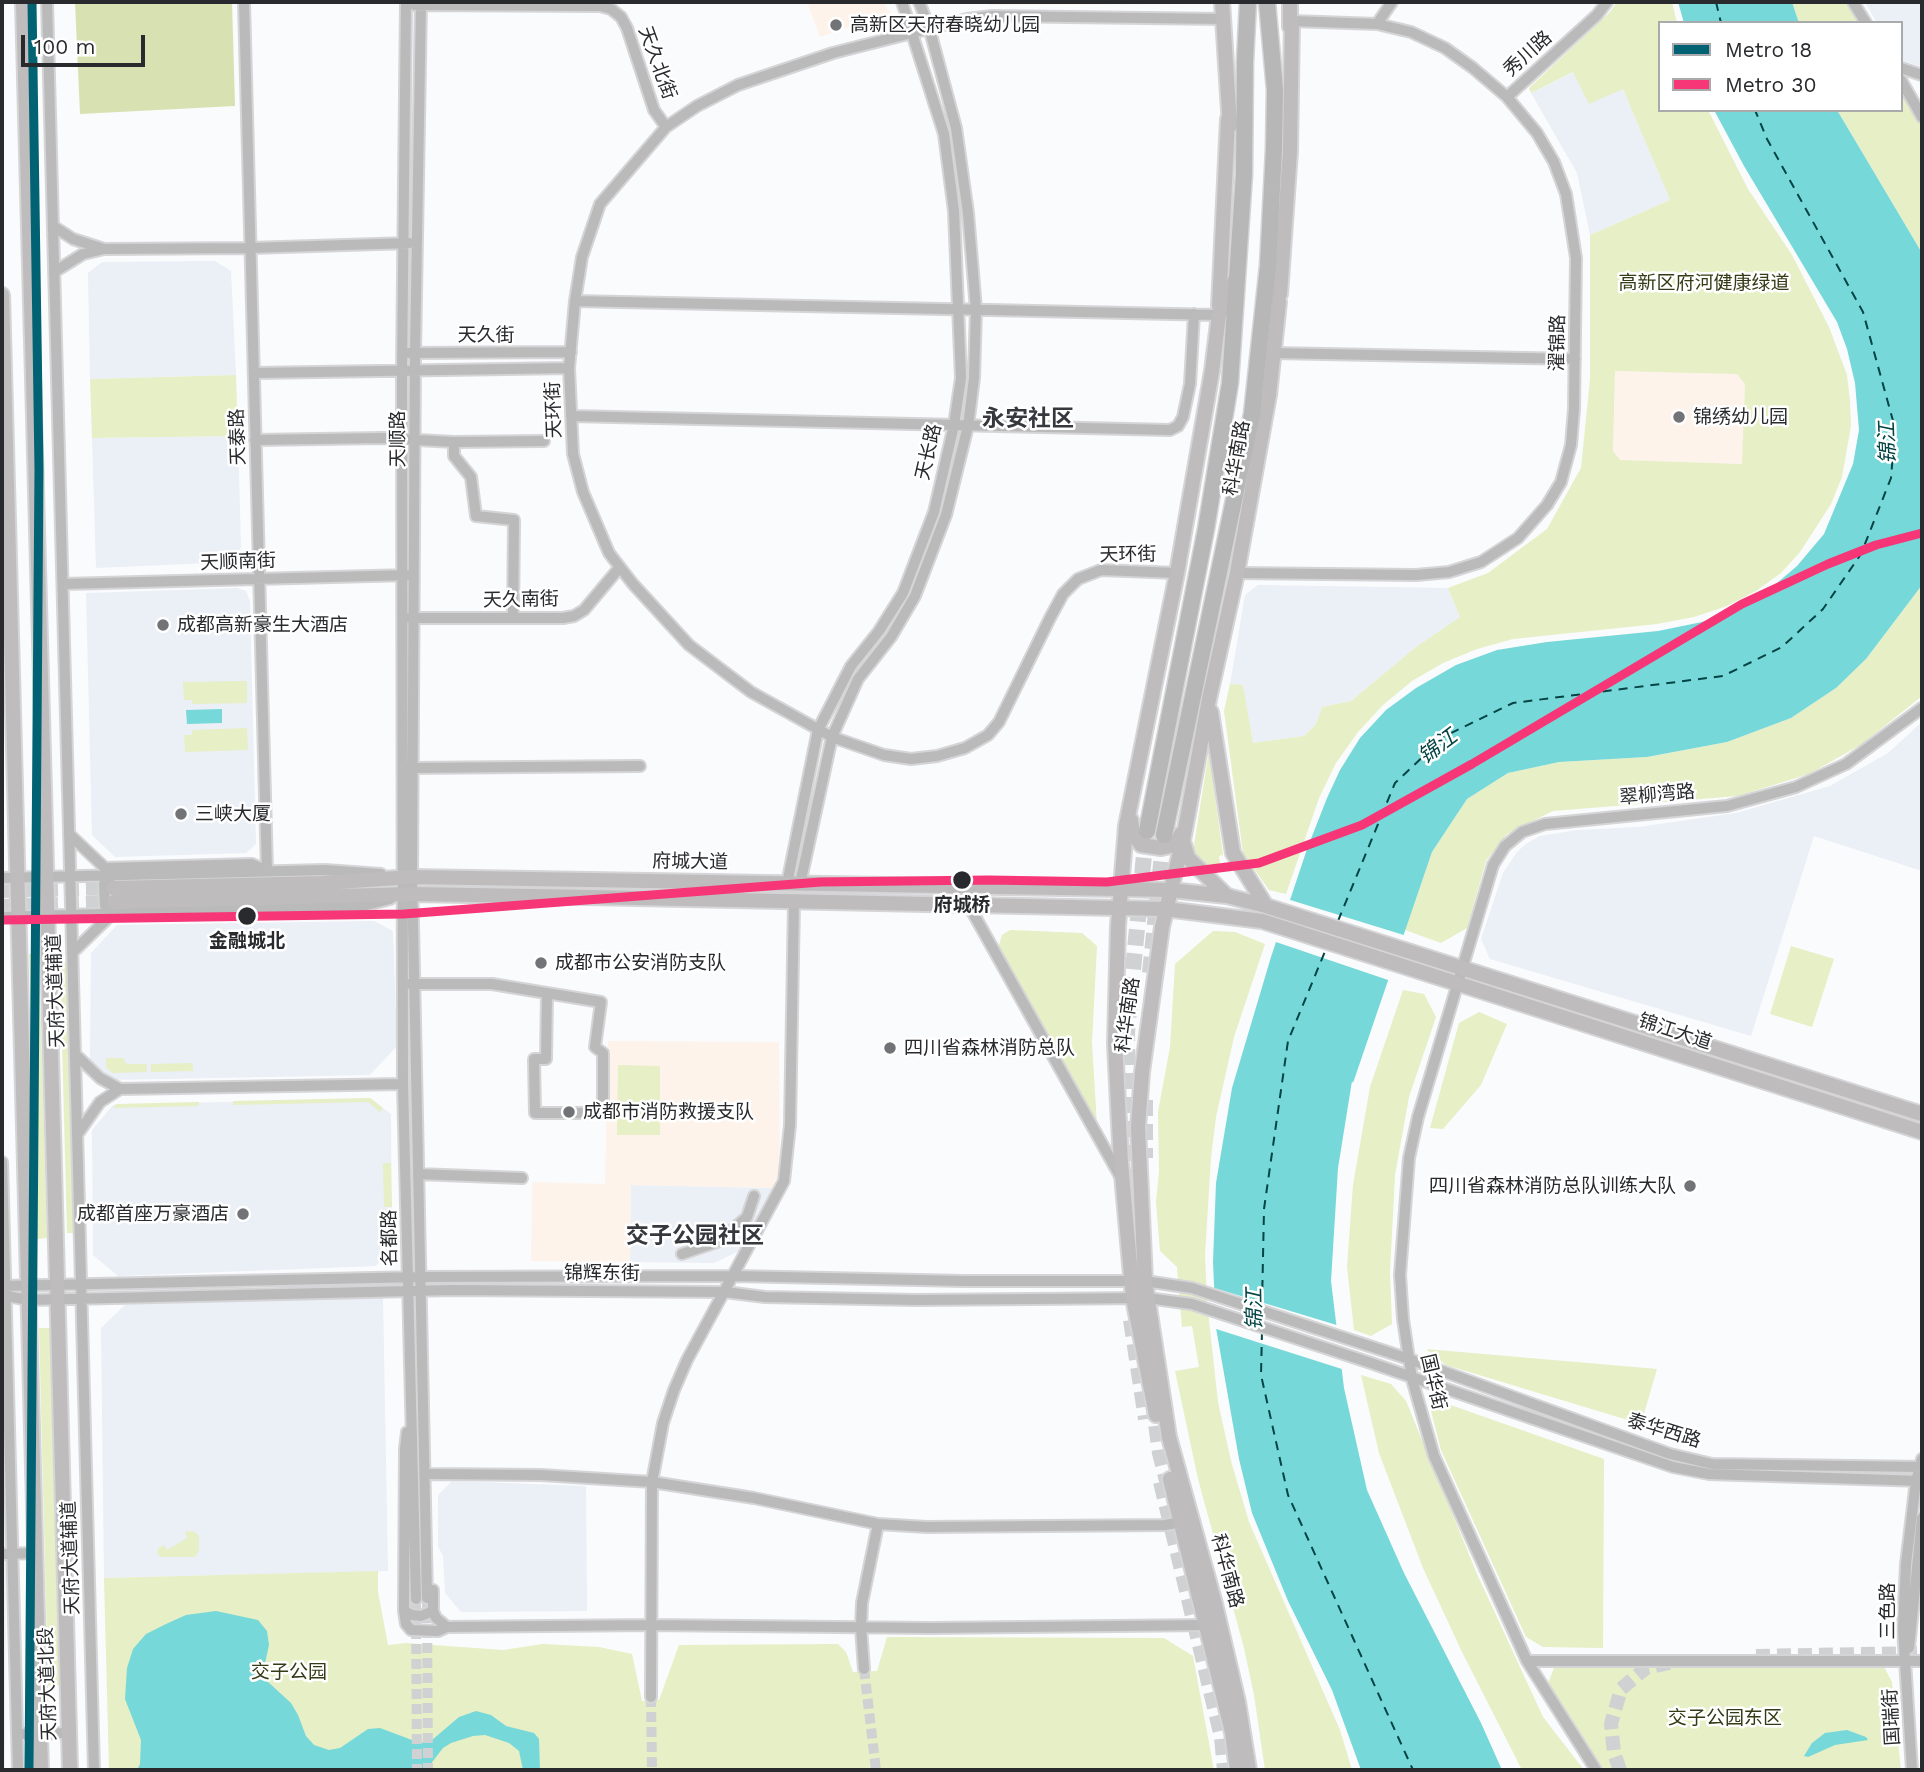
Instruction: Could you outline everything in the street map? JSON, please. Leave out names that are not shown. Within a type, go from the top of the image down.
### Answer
[{"type":"highway","points":[[1238,2],[1245,61]]},
{"type":"highway","name":"科华南路","points":[[1147,831],[1208,515],[1230,383],[1244,174],[1248,2]]},
{"type":"highway","name":"科华南路","points":[[1164,835],[1252,414],[1268,266],[1275,90],[1267,2]]},
{"type":"highway","points":[[1272,60],[1277,2]]},
{"type":"main road","name":"天府大道北段","points":[[23,2],[70,1770]]},
{"type":"main road","points":[[1219,315],[1228,119],[1222,2]]},
{"type":"main road","points":[[1279,302],[1290,150],[1290,2]]},
{"type":"main road","points":[[1275,90],[1292,21]]},
{"type":"main road","points":[[1228,119],[1244,174]]},
{"type":"main road","name":"科华南路","points":[[1138,1281],[1138,1127],[1142,1072],[1166,909],[1184,833],[1257,469],[1279,302],[1268,266]]},
{"type":"main road","name":"科华南路","points":[[1237,277],[1219,315],[1177,573],[1126,826],[1119,909],[1115,1044],[1123,1181],[1162,1446],[1208,1625],[1232,1732],[1237,1770]]},
{"type":"main road","name":"天府大道北段","points":[[2,295],[41,1770]]},
{"type":"main road","points":[[1204,419],[1230,383]]},
{"type":"main road","points":[[1252,414],[1257,469]]},
{"type":"main road","points":[[1209,699],[1233,853],[1266,906]]},
{"type":"main road","points":[[1129,808],[1133,834],[1141,845],[1161,849],[1175,845],[1184,833]]},
{"type":"main road","points":[[1184,833],[1188,858],[1227,896]]},
{"type":"main road","name":"府城大道","points":[[113,895],[407,877],[1170,890],[1227,896],[1420,954]]},
{"type":"main road","name":"府城大道","points":[[113,895],[407,895],[1166,909],[1262,921],[1416,970]]},
{"type":"main road","name":"锦江大道","points":[[1420,954],[1922,1114]]},
{"type":"main road","name":"锦江大道","points":[[1416,970],[1922,1132]]},
{"type":"main road","name":"科华南路","points":[[1140,1298],[1169,1437],[1215,1604],[1238,1702],[1249,1770]]},
{"type":"street","name":"天府大道辅道","points":[[47,2],[94,1770]]},
{"type":"street","name":"天泰路","points":[[244,2],[267,871]]},
{"type":"street","name":"天长路","points":[[793,884],[818,730],[851,666],[879,631],[902,593],[934,512],[954,425],[961,378],[954,211],[944,134],[902,2]]},
{"type":"street","name":"天长路","points":[[793,884],[832,737],[858,679],[891,637],[915,596],[946,515],[968,426],[974,378],[976,310],[968,213],[956,128],[929,27],[919,2]]},
{"type":"street","points":[[1377,24],[1392,2]]},
{"type":"street","name":"秀川路","points":[[1507,97],[1518,77],[1581,22],[1598,2]]},
{"type":"street","name":"秀川路","points":[[1507,97],[1597,15],[1607,2]]},
{"type":"street","points":[[1853,2],[1865,21]]},
{"type":"street","name":"天久北街","points":[[406,3],[600,6],[611,9],[621,17],[627,29],[654,110],[666,127]]},
{"type":"street","name":"天顺路","points":[[406,3],[402,370],[409,575],[414,618],[407,769]]},
{"type":"street","name":"天顺路","points":[[407,895],[407,769],[402,617],[409,575],[416,439],[421,4]]},
{"type":"street","name":"天环街","points":[[1177,573],[1101,569],[1078,579],[1063,594],[999,722],[988,735],[965,748],[937,756],[911,759],[884,755],[832,737],[751,692],[689,645],[620,568],[596,527],[573,454],[569,368],[582,257],[600,204],[666,127],[697,106],[738,85],[833,53],[929,27],[992,16],[1223,19]]},
{"type":"street","name":"濯锦路","points":[[1237,573],[1416,575],[1449,572],[1481,562],[1518,538],[1547,505],[1561,482],[1571,445],[1576,258],[1566,194],[1554,162],[1537,133],[1507,97],[1445,48],[1411,32],[1377,24],[1292,21]]},
{"type":"street","points":[[1903,69],[1922,75]]},
{"type":"street","points":[[1903,84],[1922,117]]},
{"type":"street","points":[[53,226],[73,239],[104,249]]},
{"type":"street","points":[[54,272],[83,254],[104,249],[417,243]]},
{"type":"street","points":[[575,301],[1219,315]]},
{"type":"street","points":[[571,416],[1170,430],[1178,426],[1183,418],[1190,384],[1194,314]]},
{"type":"street","name":"天久街","points":[[402,353],[571,352]]},
{"type":"street","points":[[1274,353],[1575,359]]},
{"type":"street","name":"天久街","points":[[254,373],[569,368]]},
{"type":"street","points":[[255,440],[544,441]]},
{"type":"street","points":[[454,442],[454,456],[471,477],[476,516],[514,520],[513,618]]},
{"type":"street","name":"天久南街","points":[[402,617],[575,616],[584,610],[620,568]]},
{"type":"street","name":"天顺南街","points":[[63,584],[409,575]]},
{"type":"street","name":"翠柳湾路","points":[[1462,968],[1493,865],[1505,846],[1522,832],[1545,824],[1727,806],[1796,787],[1846,764],[1922,708]]},
{"type":"street","points":[[407,769],[640,766]]},
{"type":"street","points":[[69,834],[105,868],[252,864],[267,871]]},
{"type":"street","points":[[2,917],[71,916],[113,895],[267,871],[344,870],[407,877]]},
{"type":"street","points":[[2,878],[70,877],[113,895]]},
{"type":"street","points":[[72,953],[113,895]]},
{"type":"street","name":"名都路","points":[[407,895],[409,984],[403,1084],[407,1277],[417,1395],[421,1599]]},
{"type":"street","points":[[651,1697],[652,1482],[656,1454],[674,1390],[784,1181],[790,1125],[794,902]]},
{"type":"street","points":[[968,904],[1123,1181]]},
{"type":"street","name":"国华街","points":[[1462,968],[1418,1117],[1408,1170],[1400,1275],[1412,1379],[1434,1456],[1527,1661],[1596,1770]]},
{"type":"street","points":[[547,993],[545,1059],[534,1059],[535,1113],[603,1113],[603,1054],[596,1047],[601,1002],[547,993],[492,984],[409,984],[421,1291],[417,1395],[405,1449],[404,1611],[406,1624],[411,1630],[438,1631],[447,1627],[650,1625],[861,1628],[1208,1625]]},
{"type":"street","points":[[75,1054],[100,1078],[120,1090]]},
{"type":"street","points":[[77,1135],[100,1102],[120,1090],[403,1084]]},
{"type":"street","points":[[2,1162],[7,1554],[18,1770]]},
{"type":"street","points":[[418,1174],[522,1178]]},
{"type":"street","points":[[682,1254],[720,1241],[747,1217],[754,1196]]},
{"type":"street","name":"锦辉东街","points":[[57,1292],[81,1284],[407,1277],[734,1276],[1138,1281],[1192,1289]]},
{"type":"street","points":[[807,1298],[803,1290],[809,1278]]},
{"type":"street","name":"泰华西路","points":[[1192,1289],[1409,1359],[1671,1454],[1712,1464],[1922,1465]]},
{"type":"street","points":[[3,1290],[57,1292]]},
{"type":"street","name":"锦辉东街","points":[[57,1292],[82,1298],[408,1291],[725,1292],[765,1297],[916,1300],[1140,1298],[1192,1304]]},
{"type":"street","name":"泰华西路","points":[[1192,1304],[1673,1467],[1709,1474],[1919,1480]]},
{"type":"street","points":[[417,1395],[429,1442],[433,1611],[436,1618],[447,1627]]},
{"type":"street","name":"三色路","points":[[1907,1661],[1903,1629],[1906,1564],[1922,1465]]},
{"type":"street","points":[[431,1474],[541,1475],[652,1482],[754,1498],[878,1524],[940,1527],[1165,1525],[1182,1522]]},
{"type":"street","name":"三色路","points":[[1907,1661],[1922,1518]]},
{"type":"street","points":[[864,1669],[861,1628],[867,1569],[878,1524]]},
{"type":"street","points":[[7,1554],[35,1553]]},
{"type":"street","points":[[404,1611],[421,1616],[433,1611]]},
{"type":"street","points":[[1527,1661],[1922,1661]]},
{"type":"street","name":"国瑞街","points":[[1907,1661],[1912,1770]]},
{"type":"street","points":[[17,1734],[69,1733]]},
{"type":"shaded area","name":"高新区天府春晓幼儿园","points":[[807,2],[883,2],[891,13],[820,37]]},
{"type":"shaded area","points":[[984,2],[1210,2],[1210,4],[989,5]]},
{"type":"shaded area","points":[[1865,2],[1922,2],[1922,67],[1903,61],[1903,21],[1876,21]]},
{"type":"shaded area","points":[[1574,72],[1623,89],[1670,200],[1590,235],[1577,173],[1531,93]]},
{"type":"shaded area","points":[[215,261],[231,271],[236,375],[90,379],[88,273],[102,262]]},
{"type":"shaded area","name":"锦绣幼儿园","points":[[1615,371],[1737,373],[1745,384],[1743,464],[1620,460],[1613,451]]},
{"type":"shaded area","points":[[238,436],[241,547],[232,562],[96,568],[92,438]]},
{"type":"shaded area","points":[[1258,585],[1448,588],[1460,617],[1416,647],[1351,701],[1322,707],[1316,724],[1304,736],[1253,743],[1243,686],[1230,684],[1245,595]]},
{"type":"shaded area","points":[[237,588],[246,591],[250,601],[256,844],[246,853],[115,857],[92,835],[86,593]]},
{"type":"shaded area","points":[[1922,722],[1922,871],[1814,836],[1751,1036],[1490,959],[1481,939],[1503,873],[1517,852],[1540,836],[1577,830],[1639,827],[1736,813],[1830,786],[1888,753]]},
{"type":"shaded area","points":[[374,921],[393,931],[397,1046],[370,1075],[113,1080],[90,1060],[91,953],[117,925]]},
{"type":"shaded area","points":[[608,1041],[779,1042],[780,1165],[775,1188],[631,1185],[630,1262],[531,1261],[532,1182],[605,1184]]},
{"type":"shaded area","points":[[370,1098],[391,1114],[392,1246],[376,1266],[118,1276],[93,1255],[92,1130],[113,1105]]},
{"type":"shaded area","points":[[631,1185],[775,1188],[739,1251],[714,1263],[630,1262]]},
{"type":"shaded area","points":[[383,1298],[388,1571],[104,1578],[101,1328],[126,1304]]},
{"type":"shaded area","points":[[2,1435],[6,1511],[5,1770],[2,1770]]},
{"type":"shaded area","points":[[452,1481],[586,1486],[587,1611],[461,1612],[445,1593],[443,1555],[438,1547],[438,1495]]},
{"type":"green space","points":[[75,2],[232,2],[235,106],[80,114]]},
{"type":"green space","name":"高新区府河健康绿道","points":[[1617,2],[1672,2],[1677,21],[1658,21],[1658,112],[1709,112],[1748,189],[1792,255],[1829,327],[1847,375],[1850,401],[1851,426],[1842,477],[1831,504],[1800,552],[1781,573],[1756,591],[1727,606],[1694,617],[1657,624],[1513,639],[1477,649],[1443,663],[1412,681],[1383,705],[1358,732],[1336,763],[1319,798],[1286,894],[1269,890],[1243,853],[1224,711],[1230,684],[1243,685],[1253,743],[1304,736],[1316,724],[1322,707],[1351,701],[1416,647],[1460,617],[1448,588],[1488,573],[1547,529],[1581,468],[1590,379],[1590,235],[1670,200],[1623,89],[1589,104],[1573,72],[1531,93],[1529,88],[1610,12]],"holes":[[[1615,371],[1737,374],[1745,384],[1742,464],[1620,460],[1613,451]]]},
{"type":"green space","points":[[1792,2],[1848,2],[1860,21],[1798,21]]},
{"type":"green space","points":[[1903,92],[1922,123],[1922,253],[1838,112],[1903,112]]},
{"type":"green space","points":[[236,375],[238,436],[92,438],[90,379]]},
{"type":"green space","points":[[1922,585],[1922,696],[1862,744],[1809,774],[1738,796],[1553,811],[1507,834],[1486,861],[1467,928],[1441,943],[1405,930],[1432,852],[1467,799],[1508,773],[1559,762],[1647,757],[1727,742],[1791,718],[1836,688],[1866,659]]},
{"type":"green space","points":[[247,681],[247,703],[192,704],[192,700],[184,700],[183,682]]},
{"type":"green space","points":[[247,728],[248,750],[185,752],[184,735],[192,735],[192,730]]},
{"type":"green space","points":[[1209,751],[1223,855],[1219,856],[1220,865],[1208,869],[1193,851]]},
{"type":"green space","points":[[1010,930],[1082,933],[1097,946],[1092,1042],[1097,1126],[1001,955],[999,945],[1002,935]]},
{"type":"green space","points":[[1213,931],[1235,932],[1265,944],[1234,1037],[1216,1117],[1211,1158],[1205,1255],[1207,1302],[1218,1402],[1231,1461],[1249,1522],[1340,1730],[1352,1770],[1265,1770],[1244,1648],[1198,1479],[1175,1371],[1199,1367],[1192,1326],[1182,1327],[1177,1267],[1160,1251],[1156,1202],[1159,1172],[1158,1112],[1170,1047],[1175,964]]},
{"type":"green space","points":[[1791,946],[1834,959],[1812,1027],[1770,1014]]},
{"type":"green space","points":[[29,954],[39,954],[47,1238],[37,1239]]},
{"type":"green space","points":[[60,962],[71,962],[78,1233],[67,1233]]},
{"type":"green space","points":[[1403,990],[1424,994],[1436,1017],[1409,1097],[1395,1175],[1390,1272],[1392,1324],[1371,1336],[1354,1330],[1347,1267],[1353,1185],[1370,1087]]},
{"type":"green space","points":[[1479,1012],[1507,1024],[1481,1085],[1443,1129],[1430,1128],[1459,1023]]},
{"type":"green space","points":[[106,1058],[123,1058],[127,1064],[147,1064],[147,1072],[112,1073],[106,1067]]},
{"type":"green space","points":[[193,1063],[193,1071],[151,1072],[151,1064]]},
{"type":"green space","points":[[618,1065],[660,1066],[660,1135],[617,1135]]},
{"type":"green space","points":[[370,1098],[383,1108],[380,1112],[368,1102],[233,1105],[233,1101]]},
{"type":"green space","points":[[199,1102],[199,1106],[113,1108],[116,1104]]},
{"type":"green space","points":[[383,1163],[391,1163],[392,1207],[384,1207]]},
{"type":"green space","points":[[39,1328],[50,1328],[59,1686],[48,1686]]},
{"type":"green space","points":[[1426,1349],[1657,1369],[1641,1424],[1446,1365]]},
{"type":"green space","points":[[1361,1375],[1391,1384],[1406,1401],[1477,1574],[1543,1717],[1584,1770],[1522,1770],[1423,1568],[1379,1453]]},
{"type":"green space","points":[[1442,1402],[1604,1459],[1603,1648],[1543,1647],[1526,1637],[1441,1450],[1431,1411]]},
{"type":"green space","points":[[188,1531],[199,1536],[199,1551],[195,1557],[160,1557],[157,1552],[159,1548],[164,1545],[167,1550],[187,1538],[185,1533]]},
{"type":"green space","name":"交子公园","points":[[378,1571],[378,1592],[388,1645],[406,1643],[503,1650],[543,1644],[599,1647],[632,1654],[642,1701],[659,1700],[679,1645],[838,1644],[846,1652],[853,1672],[877,1671],[887,1637],[1164,1638],[1193,1656],[1214,1770],[109,1770],[104,1578]]},
{"type":"green space","name":"交子公园东区","points":[[1562,1665],[1883,1665],[1892,1682],[1901,1770],[1604,1770],[1548,1684],[1554,1668]]},
{"type":"water","points":[[1678,2],[1792,2],[1798,21],[1683,21]]},
{"type":"water","name":"锦江","points":[[1715,112],[1838,112],[1922,253],[1922,585],[1866,659],[1836,688],[1791,718],[1727,742],[1647,757],[1559,762],[1508,773],[1467,799],[1432,852],[1353,1083],[1352,1081],[1338,1168],[1331,1281],[1344,1388],[1367,1490],[1404,1573],[1481,1723],[1502,1770],[1361,1770],[1332,1690],[1288,1601],[1252,1513],[1239,1459],[1216,1328],[1213,1262],[1216,1183],[1232,1088],[1271,957],[1327,798],[1340,770],[1360,738],[1386,710],[1416,688],[1456,665],[1497,650],[1658,631],[1702,622],[1734,611],[1770,589],[1797,566],[1824,534],[1853,464],[1859,430],[1855,383],[1837,322]]},
{"type":"water","points":[[222,709],[222,723],[187,724],[186,710]]},
{"type":"water","points":[[216,1611],[258,1620],[267,1631],[269,1645],[264,1668],[267,1681],[291,1703],[306,1736],[314,1745],[329,1750],[340,1748],[368,1729],[380,1728],[420,1743],[432,1740],[459,1717],[476,1711],[491,1715],[506,1726],[534,1733],[539,1739],[540,1770],[523,1770],[519,1751],[509,1743],[485,1735],[451,1743],[443,1748],[426,1770],[137,1770],[140,1764],[141,1740],[125,1699],[127,1668],[133,1649],[146,1634],[166,1624],[186,1615]]},
{"type":"water","points":[[1847,1730],[1868,1740],[1835,1745],[1808,1757],[1804,1756],[1812,1743],[1825,1733]]},
{"type":"pier","points":[[1287,899],[1407,936],[1391,981],[1273,941]]},
{"type":"pier","points":[[1211,1287],[1340,1326],[1345,1370],[1213,1328]]},
{"type":"ferry route","points":[[1716,2],[1721,21]]},
{"type":"ferry route","points":[[1338,921],[1395,783],[1445,736],[1513,703],[1723,676],[1782,647],[1823,609],[1861,554],[1891,478],[1895,428],[1863,312],[1767,139],[1756,112]]},
{"type":"ferry route","points":[[1262,1305],[1264,1209],[1288,1041],[1326,949]]},
{"type":"ferry route","points":[[1262,1331],[1261,1375],[1288,1495],[1413,1770]]},
{"type":"tunnel","points":[[1129,1185],[1127,1033],[1146,834]]},
{"type":"tunnel","points":[[1150,973],[1164,835]]},
{"type":"tunnel","points":[[2,891],[113,888]]},
{"type":"tunnel","points":[[2,906],[114,902]]},
{"type":"tunnel","points":[[1145,1100],[1145,1158]]},
{"type":"tunnel","points":[[1131,1320],[1146,1419]]},
{"type":"tunnel","points":[[1153,1402],[1160,1453],[1170,1493]]},
{"type":"tunnel","points":[[1161,1482],[1222,1737],[1225,1770]]},
{"type":"tunnel","points":[[427,1598],[428,1770]]},
{"type":"tunnel","points":[[416,1599],[417,1770]]},
{"type":"tunnel","points":[[1756,1656],[1922,1653]]},
{"type":"tunnel","points":[[1620,1770],[1614,1753],[1611,1724],[1621,1689],[1646,1668],[1673,1662]]},
{"type":"tunnel","points":[[864,1669],[876,1770]]},
{"type":"tunnel","points":[[651,1697],[652,1770]]},
{"type":"metro line","name":"18","points":[[29,1770],[39,469],[32,2]]},
{"type":"metro line","name":"30","points":[[2,920],[404,914],[821,882],[1107,882],[1259,863],[1362,825],[1472,764],[1742,604],[1876,545],[1922,533]]},
{"type":"place","name":"高新区天府春晓幼儿园","points":[[836,25]]},
{"type":"place","name":"锦绣幼儿园","points":[[1679,417]]},
{"type":"place","name":"成都高新豪生大酒店","points":[[163,625]]},
{"type":"place","name":"三峡大厦","points":[[181,814]]},
{"type":"place","name":"府城桥","points":[[962,880]]},
{"type":"place","name":"金融城北","points":[[247,916]]},
{"type":"place","name":"成都市公安消防支队","points":[[541,963]]},
{"type":"place","name":"四川省森林消防总队","points":[[890,1048]]},
{"type":"place","name":"成都市消防救援支队","points":[[569,1112]]},
{"type":"place","name":"四川省森林消防总队训练大队","points":[[1690,1186]]},
{"type":"place","name":"成都首座万豪酒店","points":[[243,1214]]},
{"type":"district","name":"永安社区","points":[[1028,419]]},
{"type":"district","name":"交子公园社区","points":[[695,1236]]}]
